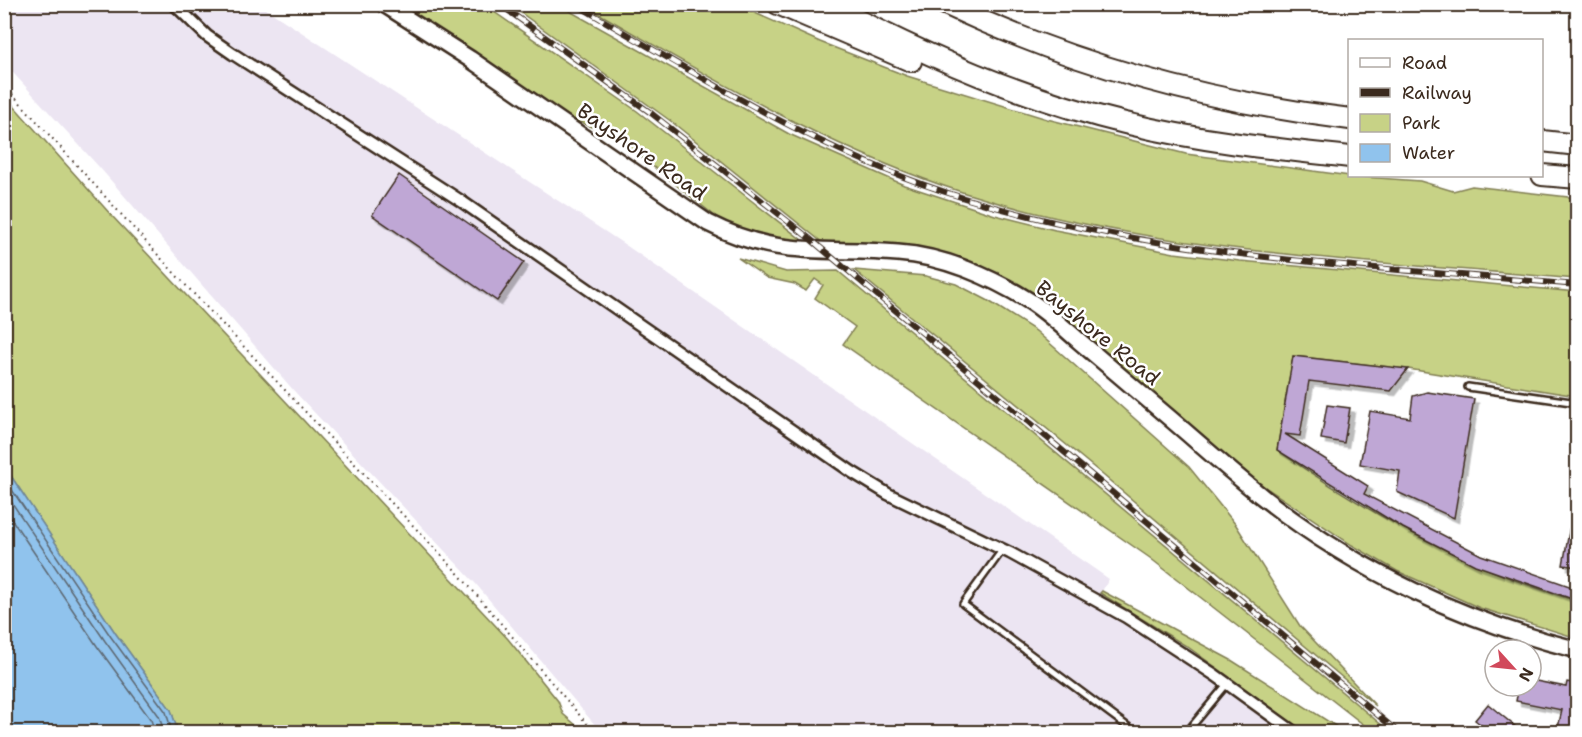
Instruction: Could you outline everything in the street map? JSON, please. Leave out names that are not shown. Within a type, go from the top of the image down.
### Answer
[{"type":"highway","points":[[778,4],[948,75],[1004,94],[1036,98]]},
{"type":"highway","points":[[827,4],[923,52],[1036,98],[1125,123],[1220,142],[1348,156]]},
{"type":"highway","points":[[945,4],[1045,47],[1149,82],[1248,104],[1348,119]]},
{"type":"highway","points":[[1543,141],[1578,145]]},
{"type":"highway","points":[[1543,175],[1578,178]]},
{"type":"street","points":[[174,4],[207,36],[461,201],[852,472],[898,499],[1003,549],[1126,617],[1294,732]]},
{"type":"street","name":"Bayshore Road","points":[[384,4],[470,59],[708,223],[736,237],[763,246],[799,250],[900,253],[970,271],[1029,300],[1266,499],[1331,545],[1442,605],[1517,633],[1578,650]]},
{"type":"lane","points":[[1468,387],[1578,403]]},
{"type":"lane","points":[[1003,549],[963,604],[1136,732]]},
{"type":"lane","points":[[1187,732],[1227,684]]},
{"type":"path","points":[[4,85],[177,276],[456,571],[594,732]]},
{"type":"shaded area","points":[[5,5],[260,5],[627,246],[1109,579],[1101,593],[1188,647],[1305,732],[601,732],[475,583],[295,392],[100,168],[5,64]]},
{"type":"green space","points":[[397,5],[484,5],[637,111],[807,244],[751,234],[720,220],[616,137],[566,116]]},
{"type":"green space","points":[[510,5],[559,5],[789,134],[904,185],[995,215],[1055,230],[1174,253],[1577,292],[1577,396],[1408,369],[1293,356],[1277,450],[1384,518],[1421,538],[1498,573],[1577,601],[1577,638],[1480,608],[1397,571],[1352,545],[1238,469],[1016,287],[853,245],[823,243],[672,122]]},
{"type":"green space","points":[[584,5],[737,5],[820,42],[907,76],[1047,119],[1186,154],[1348,177],[1420,181],[1453,191],[1472,186],[1577,198],[1577,279],[1268,252],[1114,230],[1038,213],[965,193],[865,155],[770,109]]},
{"type":"green space","points":[[4,95],[112,216],[508,639],[558,701],[563,714],[584,732],[178,732],[171,710],[116,634],[5,467]]},
{"type":"green space","points":[[738,258],[786,272],[838,271],[1390,732],[1373,732],[1150,558],[843,344],[855,327],[815,298],[823,285],[815,279],[806,291],[795,284],[767,278]]},
{"type":"green space","points":[[854,270],[926,276],[956,284],[987,300],[1036,331],[1189,467],[1236,525],[1300,626],[1376,706],[1097,470]]},
{"type":"green space","points":[[1102,591],[1231,660],[1345,732],[1305,732],[1188,647],[1100,593]]},
{"type":"water","points":[[5,467],[116,634],[171,710],[178,732],[5,732]]},
{"type":"building","points":[[399,175],[524,262],[497,301],[372,215]]},
{"type":"building","points":[[1293,356],[1408,369],[1391,391],[1309,381],[1300,436],[1285,434],[1368,486],[1364,494],[1481,555],[1578,589],[1578,601],[1475,565],[1403,528],[1277,450]]},
{"type":"building","points":[[1427,392],[1474,399],[1454,518],[1397,492],[1400,471],[1360,464],[1370,411],[1410,418],[1413,396]]},
{"type":"building","points":[[1327,405],[1350,408],[1344,443],[1321,439]]},
{"type":"building","points":[[1572,515],[1578,515],[1578,567],[1563,565]]},
{"type":"building","points":[[1543,682],[1566,687],[1567,682],[1578,684],[1578,732],[1557,732],[1562,710],[1516,701],[1517,698],[1543,698]]},
{"type":"building","points":[[1488,704],[1522,732],[1490,732],[1475,720]]},
{"type":"railway","points":[[499,4],[651,113],[809,238],[1398,732]]},
{"type":"railway","points":[[575,4],[716,86],[813,137],[913,181],[964,198],[1114,235],[1191,247],[1345,265],[1578,285]]}]
